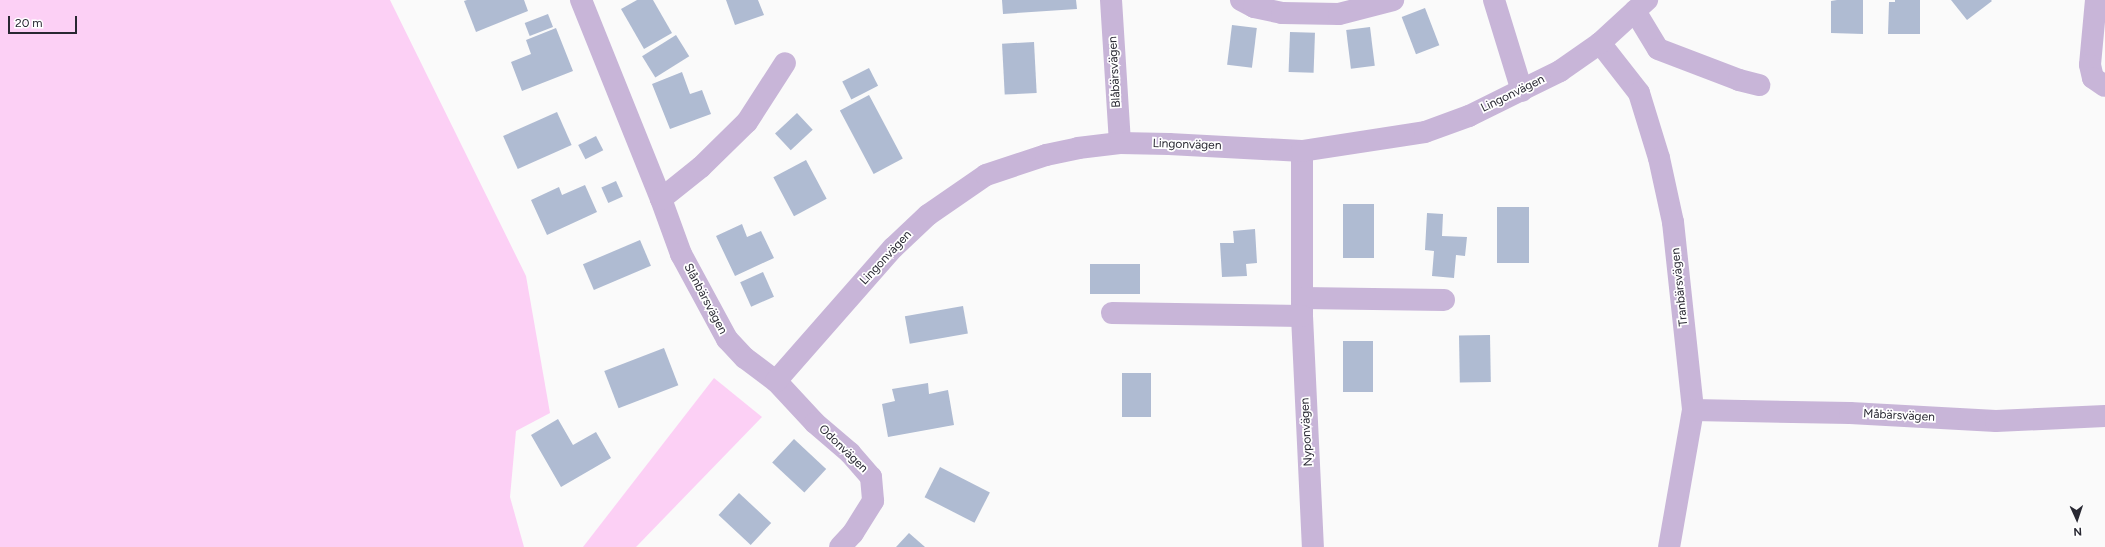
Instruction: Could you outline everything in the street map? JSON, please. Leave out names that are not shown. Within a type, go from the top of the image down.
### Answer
[{"type":"street","name":"Slånbärsvägen","points":[[581,0],[661,198],[681,254],[727,339],[745,358],[776,380]]},
{"type":"street","name":"Blåbärsvägen","points":[[1112,0],[1120,144]]},
{"type":"street","points":[[1241,0],[1254,7],[1282,13],[1339,14],[1393,0]]},
{"type":"street","points":[[1494,0],[1522,91]]},
{"type":"street","points":[[2096,0],[2090,65],[2093,78],[2105,86]]},
{"type":"street","points":[[1641,6],[1658,49],[1738,80],[1759,86]]},
{"type":"street","name":"Lingonvägen","points":[[776,380],[892,248],[928,215],[962,190],[986,175],[1046,155],[1078,148],[1120,144],[1168,144],[1302,151],[1425,132],[1469,116],[1560,71],[1600,43],[1641,6]]},
{"type":"street","name":"Tranbärsvägen","points":[[1600,43],[1639,93],[1659,158],[1673,222],[1693,410],[1669,547]]},
{"type":"street","points":[[661,198],[702,167],[747,122],[785,63]]},
{"type":"street","name":"Nyponvägen","points":[[1302,151],[1302,307],[1313,547]]},
{"type":"street","points":[[1112,313],[1302,307],[1444,300]]},
{"type":"street","name":"Odonvägen","points":[[776,380],[815,423],[850,453],[871,477],[873,501],[853,533],[840,547]]},
{"type":"street","name":"Måbärsvägen","points":[[1693,410],[1850,413],[1996,422],[2105,416]]},
{"type":"shaded area","points":[[0,0],[390,0],[526,276],[550,413],[516,431],[510,497],[524,547],[0,547]]},
{"type":"shaded area","points":[[714,378],[762,417],[636,547],[583,547]]},
{"type":"building","points":[[524,0],[528,11],[476,32],[464,1]]},
{"type":"building","points":[[637,0],[653,0],[672,33],[644,49],[621,9]]},
{"type":"building","points":[[726,0],[758,0],[764,15],[735,25]]},
{"type":"building","points":[[1002,0],[1076,0],[1077,9],[1003,14]]},
{"type":"building","points":[[1863,0],[1863,34],[1831,33],[1831,1]]},
{"type":"building","points":[[1895,0],[1920,0],[1920,34],[1888,34],[1889,2],[1895,2]]},
{"type":"building","points":[[1951,0],[1991,0],[1992,1],[1967,20]]},
{"type":"building","points":[[1425,8],[1439,45],[1416,54],[1402,17]]},
{"type":"building","points":[[548,14],[553,27],[530,36],[525,23]]},
{"type":"building","points":[[1232,25],[1257,28],[1252,68],[1227,65]]},
{"type":"building","points":[[1370,27],[1375,66],[1351,69],[1346,30]]},
{"type":"building","points":[[556,28],[573,71],[522,91],[511,62],[531,54],[526,40]]},
{"type":"building","points":[[1290,32],[1315,33],[1314,73],[1289,72]]},
{"type":"building","points":[[676,35],[689,56],[655,77],[642,56]]},
{"type":"building","points":[[1034,42],[1037,93],[1005,95],[1002,44]]},
{"type":"building","points":[[869,68],[878,86],[851,99],[842,82]]},
{"type":"building","points":[[682,72],[690,94],[702,90],[711,114],[670,129],[652,84]]},
{"type":"building","points":[[869,95],[903,159],[874,174],[840,110]]},
{"type":"building","points":[[557,112],[572,145],[518,169],[503,136]]},
{"type":"building","points":[[797,113],[813,130],[791,150],[775,133]]},
{"type":"building","points":[[596,136],[603,150],[585,159],[578,145]]},
{"type":"building","points":[[806,160],[827,199],[794,216],[773,177]]},
{"type":"building","points":[[616,181],[623,197],[608,203],[601,188]]},
{"type":"building","points":[[585,185],[597,212],[547,235],[531,200],[559,187],[562,195]]},
{"type":"building","points":[[1343,204],[1374,204],[1374,258],[1343,258]]},
{"type":"building","points":[[1497,207],[1529,207],[1529,263],[1497,263]]},
{"type":"building","points":[[1427,213],[1443,214],[1442,236],[1467,237],[1465,256],[1456,255],[1454,278],[1432,276],[1434,251],[1425,250]]},
{"type":"building","points":[[742,224],[747,237],[761,231],[774,258],[735,276],[716,236]]},
{"type":"building","points":[[1255,229],[1257,263],[1246,264],[1247,276],[1222,277],[1220,243],[1234,243],[1233,231]]},
{"type":"building","points":[[640,240],[651,266],[594,290],[583,264]]},
{"type":"building","points":[[1090,264],[1140,264],[1140,294],[1090,294]]},
{"type":"building","points":[[763,272],[774,297],[751,307],[740,282]]},
{"type":"building","points":[[963,306],[968,334],[910,344],[905,316]]},
{"type":"building","points":[[1490,335],[1491,382],[1460,383],[1459,336]]},
{"type":"building","points":[[1343,341],[1373,341],[1373,392],[1343,392]]},
{"type":"building","points":[[664,348],[678,385],[619,408],[604,371]]},
{"type":"building","points":[[1122,373],[1151,373],[1151,417],[1122,417]]},
{"type":"building","points":[[928,383],[929,394],[948,390],[954,425],[888,437],[882,404],[895,401],[892,389]]},
{"type":"building","points":[[558,419],[573,445],[596,432],[611,458],[561,487],[531,435]]},
{"type":"building","points":[[794,439],[826,469],[804,492],[772,462]]},
{"type":"building","points":[[940,467],[990,492],[974,523],[925,497]]},
{"type":"building","points":[[739,493],[771,523],[751,545],[719,515]]},
{"type":"building","points":[[909,533],[925,547],[896,547]]}]
